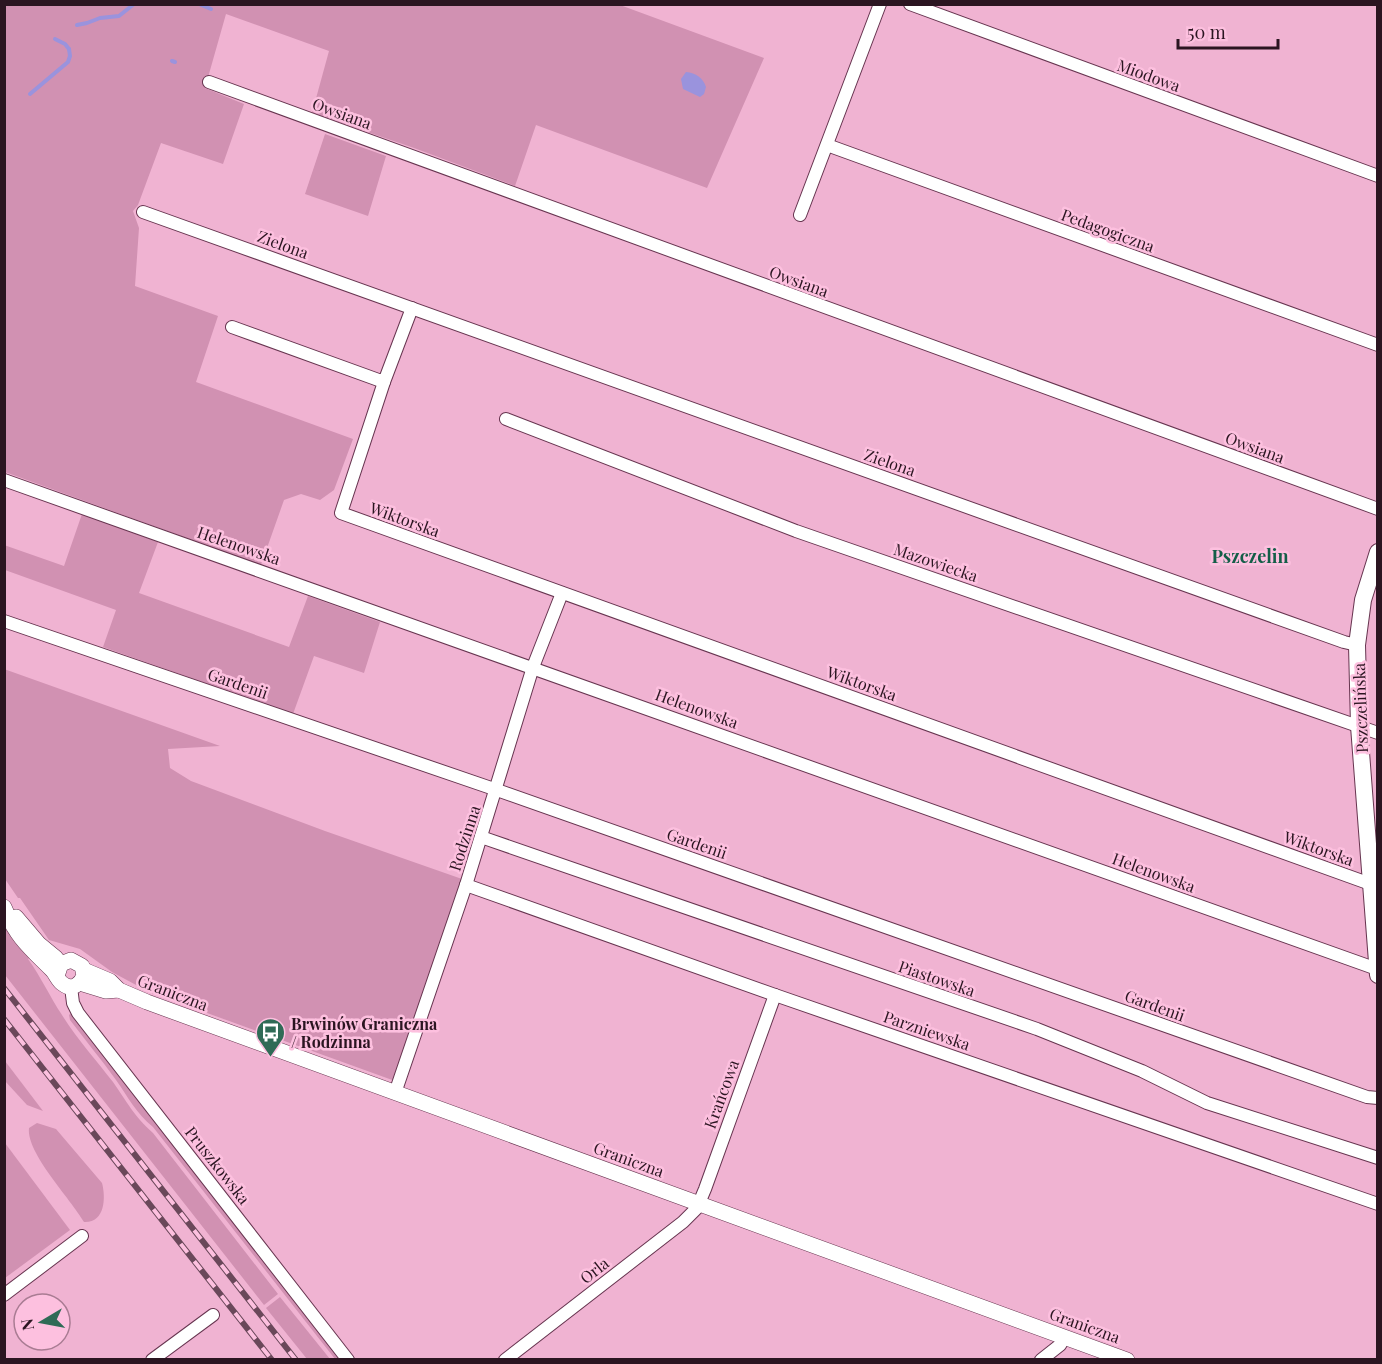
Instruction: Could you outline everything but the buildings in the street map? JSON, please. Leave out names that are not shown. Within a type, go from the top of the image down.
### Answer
[{"type":"main road","name":"Pszczelińska","points":[[1377,552],[1363,600],[1357,645],[1359,726],[1375,885],[1377,975]]},
{"type":"street","points":[[800,215],[880,4]]},
{"type":"street","name":"Miodowa","points":[[910,4],[1377,176]]},
{"type":"street","name":"Owsiana","points":[[209,82],[1377,509]]},
{"type":"street","name":"Pedagogiczna","points":[[827,146],[1377,345]]},
{"type":"street","name":"Zielona","points":[[143,212],[1357,645]]},
{"type":"street","points":[[232,327],[384,382],[412,308]]},
{"type":"street","name":"Wiktorska","points":[[384,382],[341,513],[1375,885]]},
{"type":"street","name":"Mazowiecka","points":[[506,419],[796,531],[1377,733]]},
{"type":"street","name":"Helenowska","points":[[4,480],[1377,969]]},
{"type":"street","name":"Rodzinna","points":[[395,1093],[482,837],[533,667],[562,593]]},
{"type":"street","name":"Gardenii","points":[[4,621],[497,790],[1367,1097],[1377,1098]]},
{"type":"street","name":"Piastowska","points":[[482,837],[1036,1029],[1142,1071],[1207,1103],[1377,1158]]},
{"type":"street","name":"Parzniewska","points":[[466,885],[1377,1204]]},
{"type":"street","points":[[4,906],[16,932],[32,953],[61,969],[61,983],[78,980]]},
{"type":"street","name":"Graniczna","points":[[61,969],[75,961],[78,980],[106,991],[119,990],[395,1093],[1127,1359]]},
{"type":"street","name":"Pruszkowska","points":[[78,980],[73,1003],[78,1013],[348,1359]]},
{"type":"street","name":"Krańcowa","points":[[699,1204],[775,995]]},
{"type":"street","name":"Orla","points":[[506,1359],[684,1222],[699,1204]]},
{"type":"street","points":[[4,1294],[82,1236]]},
{"type":"street","points":[[152,1359],[213,1315]]},
{"type":"street","points":[[1041,1359],[1060,1345],[1065,1337]]},
{"type":"shaded area","points":[[4,5],[620,5],[764,58],[707,188],[536,125],[515,186],[312,113],[329,51],[226,14],[205,88],[244,104],[223,164],[161,143],[138,205],[133,211],[139,228],[135,286],[218,316],[196,382],[353,439],[334,490],[320,500],[301,494],[284,500],[261,565],[5,472]]},
{"type":"shaded area","points":[[686,72],[699,76],[705,84],[704,94],[700,97],[683,89],[681,79]]},
{"type":"shaded area","points":[[325,134],[386,156],[368,216],[305,194]]},
{"type":"shaded area","points":[[82,514],[158,542],[139,593],[289,647],[308,596],[380,622],[364,673],[314,656],[293,714],[103,647],[116,610],[5,570],[4,545],[64,566]]},
{"type":"shaded area","points":[[4,669],[220,746],[168,749],[170,768],[191,781],[462,879],[395,1081],[149,992],[112,972],[80,949],[49,940],[5,879]]},
{"type":"shaded area","points":[[4,919],[31,956],[28,959],[74,1032],[136,1115],[153,1133],[278,1294],[264,1305],[5,975]]},
{"type":"shaded area","points":[[71,1013],[341,1359],[335,1359],[153,1127],[137,1110],[70,1020]]},
{"type":"shaded area","points":[[5,1061],[43,1111],[27,1105],[5,1081]]},
{"type":"shaded area","points":[[37,1123],[56,1129],[102,1183],[104,1202],[100,1214],[91,1221],[84,1222],[34,1150],[29,1128]]},
{"type":"shaded area","points":[[5,1143],[70,1230],[5,1278]]},
{"type":"shaded area","points":[[280,1297],[330,1359],[307,1359],[266,1308]]},
{"type":"waterway","points":[[77,25],[100,18],[119,16],[134,4]]},
{"type":"waterway","points":[[199,4],[211,9]]},
{"type":"waterway","points":[[55,39],[69,49]]},
{"type":"waterway","points":[[30,94],[68,62],[69,49]]},
{"type":"railway","points":[[4,988],[296,1360]]},
{"type":"railway","points":[[4,1019],[272,1360]]},
{"type":"place","name":"Brwinów Graniczna / Rodzinna","points":[[270,1058]]},
{"type":"district","name":"Pszczelin","points":[[1250,556]]}]
